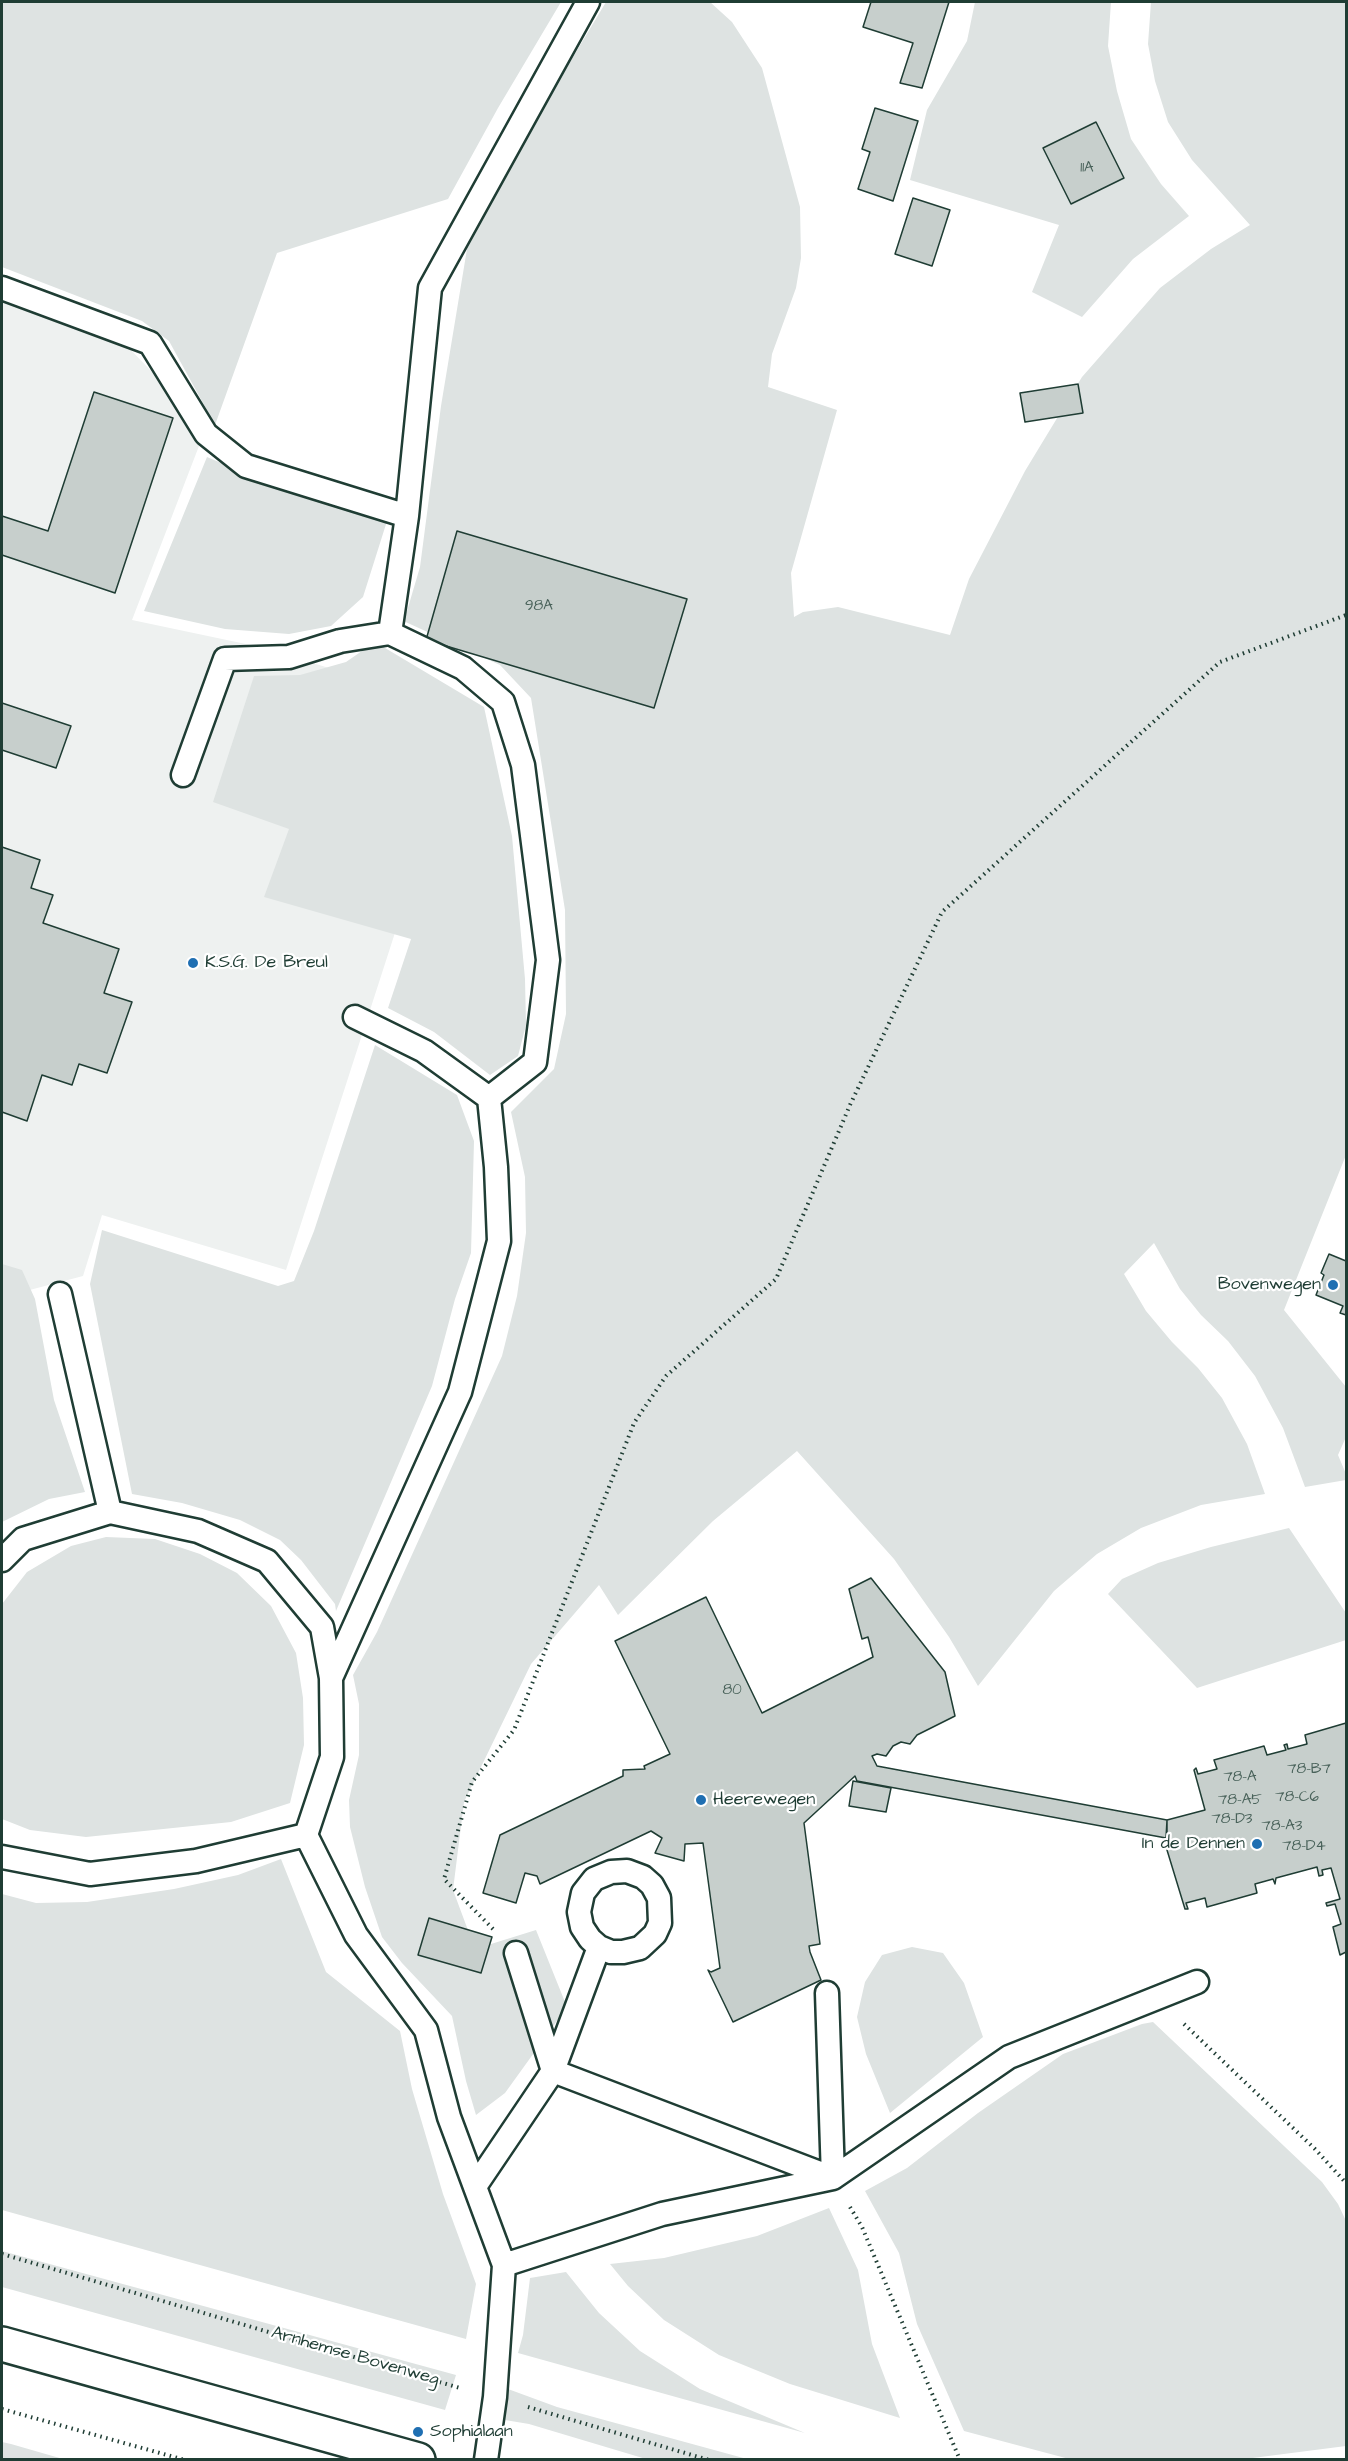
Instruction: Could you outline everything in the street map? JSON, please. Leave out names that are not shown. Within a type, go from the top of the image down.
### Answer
[{"type":"main road","points":[[2,2344],[418,2460]]},
{"type":"lane","points":[[390,633],[407,516],[430,288],[588,2]]},
{"type":"lane","points":[[2,288],[150,343],[206,434],[246,466],[407,516]]},
{"type":"lane","points":[[183,775],[225,658],[289,657],[340,641],[390,633],[463,668],[503,702],[523,765],[548,960],[535,1062],[489,1098]]},
{"type":"lane","points":[[331,1678],[460,1392],[499,1241],[496,1167],[489,1098],[424,1052],[356,1017]]},
{"type":"lane","points":[[60,1294],[110,1512]]},
{"type":"lane","points":[[2,1560],[23,1539],[110,1512],[198,1531],[267,1561],[322,1627],[331,1678],[332,1757],[306,1835],[356,1935],[426,2030],[449,2117],[504,2265],[495,2397],[486,2460]]},
{"type":"lane","points":[[2,1857],[90,1874],[196,1861],[306,1835]]},
{"type":"lane","points":[[476,2186],[553,2071],[599,1947]]},
{"type":"lane","points":[[516,1953],[553,2071]]},
{"type":"lane","points":[[504,2265],[662,2214],[833,2178],[1008,2057],[1197,1982]]},
{"type":"lane","points":[[827,1993],[833,2178]]},
{"type":"lane","points":[[553,2071],[833,2178]]},
{"type":"path","points":[[516,1953],[444,1879],[472,1782],[514,1730],[634,1423],[666,1376],[776,1279],[850,1105],[942,912],[1220,662],[1347,615]]},
{"type":"path","points":[[1157,1998],[1315,2149],[1347,2184]]},
{"type":"path","points":[[833,2178],[862,2228],[960,2460]]},
{"type":"path","name":"Arnhemse Bovenweg","points":[[2,2254],[709,2460]]},
{"type":"path","points":[[2,2409],[185,2460]]},
{"type":"shaded area","points":[[2,2],[561,2],[498,108],[448,199],[277,253],[215,425],[169,341],[142,321],[2,267]]},
{"type":"shaded area","points":[[606,2],[710,2],[732,22],[762,68],[800,207],[801,258],[796,288],[772,354],[768,387],[837,410],[791,573],[794,617],[803,612],[838,607],[950,635],[969,579],[1025,471],[1082,377],[1160,288],[1211,249],[1250,225],[1192,160],[1168,122],[1155,81],[1148,44],[1151,2],[1346,2],[1346,1155],[1284,1310],[1346,1387],[1346,1437],[1338,1455],[1346,1474],[1346,1480],[1305,1487],[1283,1428],[1255,1376],[1228,1341],[1201,1315],[1180,1289],[1154,1243],[1124,1274],[1146,1311],[1222,1398],[1247,1444],[1265,1494],[1201,1505],[1141,1528],[1097,1554],[1054,1591],[978,1686],[949,1637],[894,1559],[797,1451],[713,1521],[618,1615],[599,1585],[531,1664],[464,1802],[453,1890],[475,1949],[536,1930],[567,2007],[505,2093],[476,2115],[452,2016],[402,1963],[382,1937],[365,1887],[350,1827],[349,1800],[359,1755],[359,1704],[353,1675],[377,1632],[502,1356],[517,1296],[526,1233],[525,1177],[511,1112],[554,1069],[566,1014],[565,910],[531,698],[500,665],[399,619],[407,611],[420,567],[441,406],[467,249],[534,122]]},
{"type":"shaded area","points":[[975,2],[1111,2],[1108,46],[1117,91],[1131,139],[1161,184],[1189,216],[1133,259],[1082,317],[1032,292],[1059,225],[910,180],[927,110],[967,41]]},
{"type":"shaded area","name":"K.S.G. De Breul","points":[[2,297],[128,347],[154,374],[199,446],[132,620],[260,647],[467,710],[286,1270],[102,1215],[83,1276],[22,1292],[2,1355]]},
{"type":"shaded area","points":[[207,457],[266,482],[387,521],[363,597],[331,626],[289,634],[225,629],[144,611]]},
{"type":"shaded area","points":[[375,642],[484,707],[512,836],[525,979],[526,1025],[518,1056],[490,1075],[434,1032],[388,1008],[411,939],[264,897],[289,829],[213,802],[254,676],[300,675],[346,662]]},
{"type":"shaded area","points":[[375,1045],[457,1095],[474,1141],[471,1253],[455,1299],[432,1386],[336,1611],[335,1604],[301,1560],[280,1540],[240,1520],[182,1503],[132,1494],[90,1284],[102,1230],[278,1286],[294,1281],[314,1231]]},
{"type":"shaded area","points":[[2,1264],[22,1270],[35,1299],[54,1400],[85,1492],[49,1499],[2,1522]]},
{"type":"shaded area","points":[[1289,1528],[1346,1613],[1346,1640],[1197,1688],[1108,1594],[1122,1579],[1158,1563]]},
{"type":"shaded area","points":[[106,1537],[155,1539],[200,1554],[237,1573],[271,1606],[296,1653],[303,1698],[304,1745],[290,1803],[231,1822],[86,1837],[30,1830],[2,1819],[2,1604],[27,1572],[71,1546]]},
{"type":"shaded area","points":[[281,1859],[326,1972],[400,2031],[412,2089],[443,2194],[476,2284],[466,2339],[2,2210],[2,1894],[36,1903],[87,1902],[174,1889],[238,1875]]},
{"type":"shaded area","points":[[912,1947],[943,1953],[964,1983],[983,2037],[890,2113],[866,2054],[857,2017],[865,1982],[882,1955]]},
{"type":"shaded area","points":[[1153,2022],[1322,2182],[1338,2204],[1346,2221],[1346,2446],[1237,2460],[1073,2460],[964,2431],[917,2324],[899,2253],[865,2191],[907,2168],[978,2113],[1063,2054],[1142,2024]]},
{"type":"shaded area","points":[[829,2208],[858,2270],[872,2344],[900,2418],[790,2384],[719,2355],[664,2320],[628,2286],[610,2264],[664,2258],[757,2236]]},
{"type":"shaded area","points":[[2,2251],[456,2375],[445,2410],[2,2287]]},
{"type":"shaded area","points":[[566,2272],[599,2313],[640,2351],[700,2389],[805,2433],[518,2353],[523,2335],[530,2278]]},
{"type":"shaded area","points":[[508,2389],[557,2407],[747,2459],[646,2459],[529,2424],[499,2419]]},
{"type":"shaded area","points":[[2,2442],[11,2444],[63,2459],[2,2459]]},
{"type":"building","points":[[871,2],[949,2],[922,88],[900,83],[913,43],[863,27]]},
{"type":"building","points":[[875,108],[918,121],[893,201],[858,189],[870,152],[862,149]]},
{"type":"building","points":[[1096,122],[1124,178],[1071,204],[1043,148]]},
{"type":"building","points":[[913,198],[950,210],[932,266],[895,254]]},
{"type":"building","points":[[1078,384],[1083,413],[1025,422],[1020,393]]},
{"type":"building","points":[[94,392],[173,418],[115,593],[2,555],[2,516],[48,531]]},
{"type":"building","points":[[457,531],[687,599],[654,708],[426,640]]},
{"type":"building","points":[[2,703],[71,726],[56,768],[2,750]]},
{"type":"building","points":[[2,847],[40,860],[31,888],[53,895],[43,923],[119,949],[104,993],[132,1002],[107,1073],[79,1064],[72,1085],[42,1075],[27,1121],[2,1112]]},
{"type":"building","name":"Bovenwegen","points":[[1329,1254],[1346,1261],[1346,1315],[1340,1313],[1343,1306],[1316,1295],[1324,1275],[1321,1273]]},
{"type":"building","name":"Heerewegen","points":[[871,1578],[945,1672],[955,1716],[917,1735],[910,1744],[901,1742],[893,1746],[886,1756],[877,1754],[872,1756],[877,1766],[1167,1820],[1166,1838],[857,1781],[855,1776],[804,1823],[820,1944],[809,1946],[821,1980],[733,2022],[708,1970],[711,1972],[720,1968],[703,1843],[685,1844],[684,1861],[655,1853],[662,1838],[651,1831],[540,1884],[537,1876],[525,1873],[516,1903],[483,1893],[500,1835],[623,1776],[623,1770],[645,1769],[644,1766],[670,1754],[615,1641],[706,1597],[762,1713],[873,1657],[868,1637],[862,1639],[849,1589]]},
{"type":"building","name":"In de Dennen","points":[[1346,1723],[1346,1952],[1340,1955],[1333,1927],[1341,1924],[1335,1904],[1327,1906],[1326,1903],[1340,1899],[1331,1868],[1322,1870],[1323,1875],[1319,1876],[1317,1867],[1276,1878],[1275,1884],[1273,1879],[1255,1884],[1257,1893],[1207,1907],[1205,1898],[1186,1903],[1188,1909],[1185,1909],[1167,1850],[1167,1820],[1205,1810],[1194,1770],[1196,1768],[1198,1774],[1217,1769],[1214,1760],[1264,1746],[1267,1755],[1286,1750],[1284,1745],[1287,1744],[1288,1749],[1307,1744],[1305,1735]]},
{"type":"building","points":[[853,1781],[891,1788],[886,1812],[849,1806]]},
{"type":"building","points":[[429,1918],[492,1937],[481,1973],[418,1955]]},
{"type":"place","name":"K.S.G. De Breul","points":[[193,963]]},
{"type":"place","name":"Bovenwegen","points":[[1333,1285]]},
{"type":"place","name":"Heerewegen","points":[[701,1800]]},
{"type":"place","name":"In de Dennen","points":[[1257,1844]]},
{"type":"place","name":"Sophialaan","points":[[418,2432]]}]
